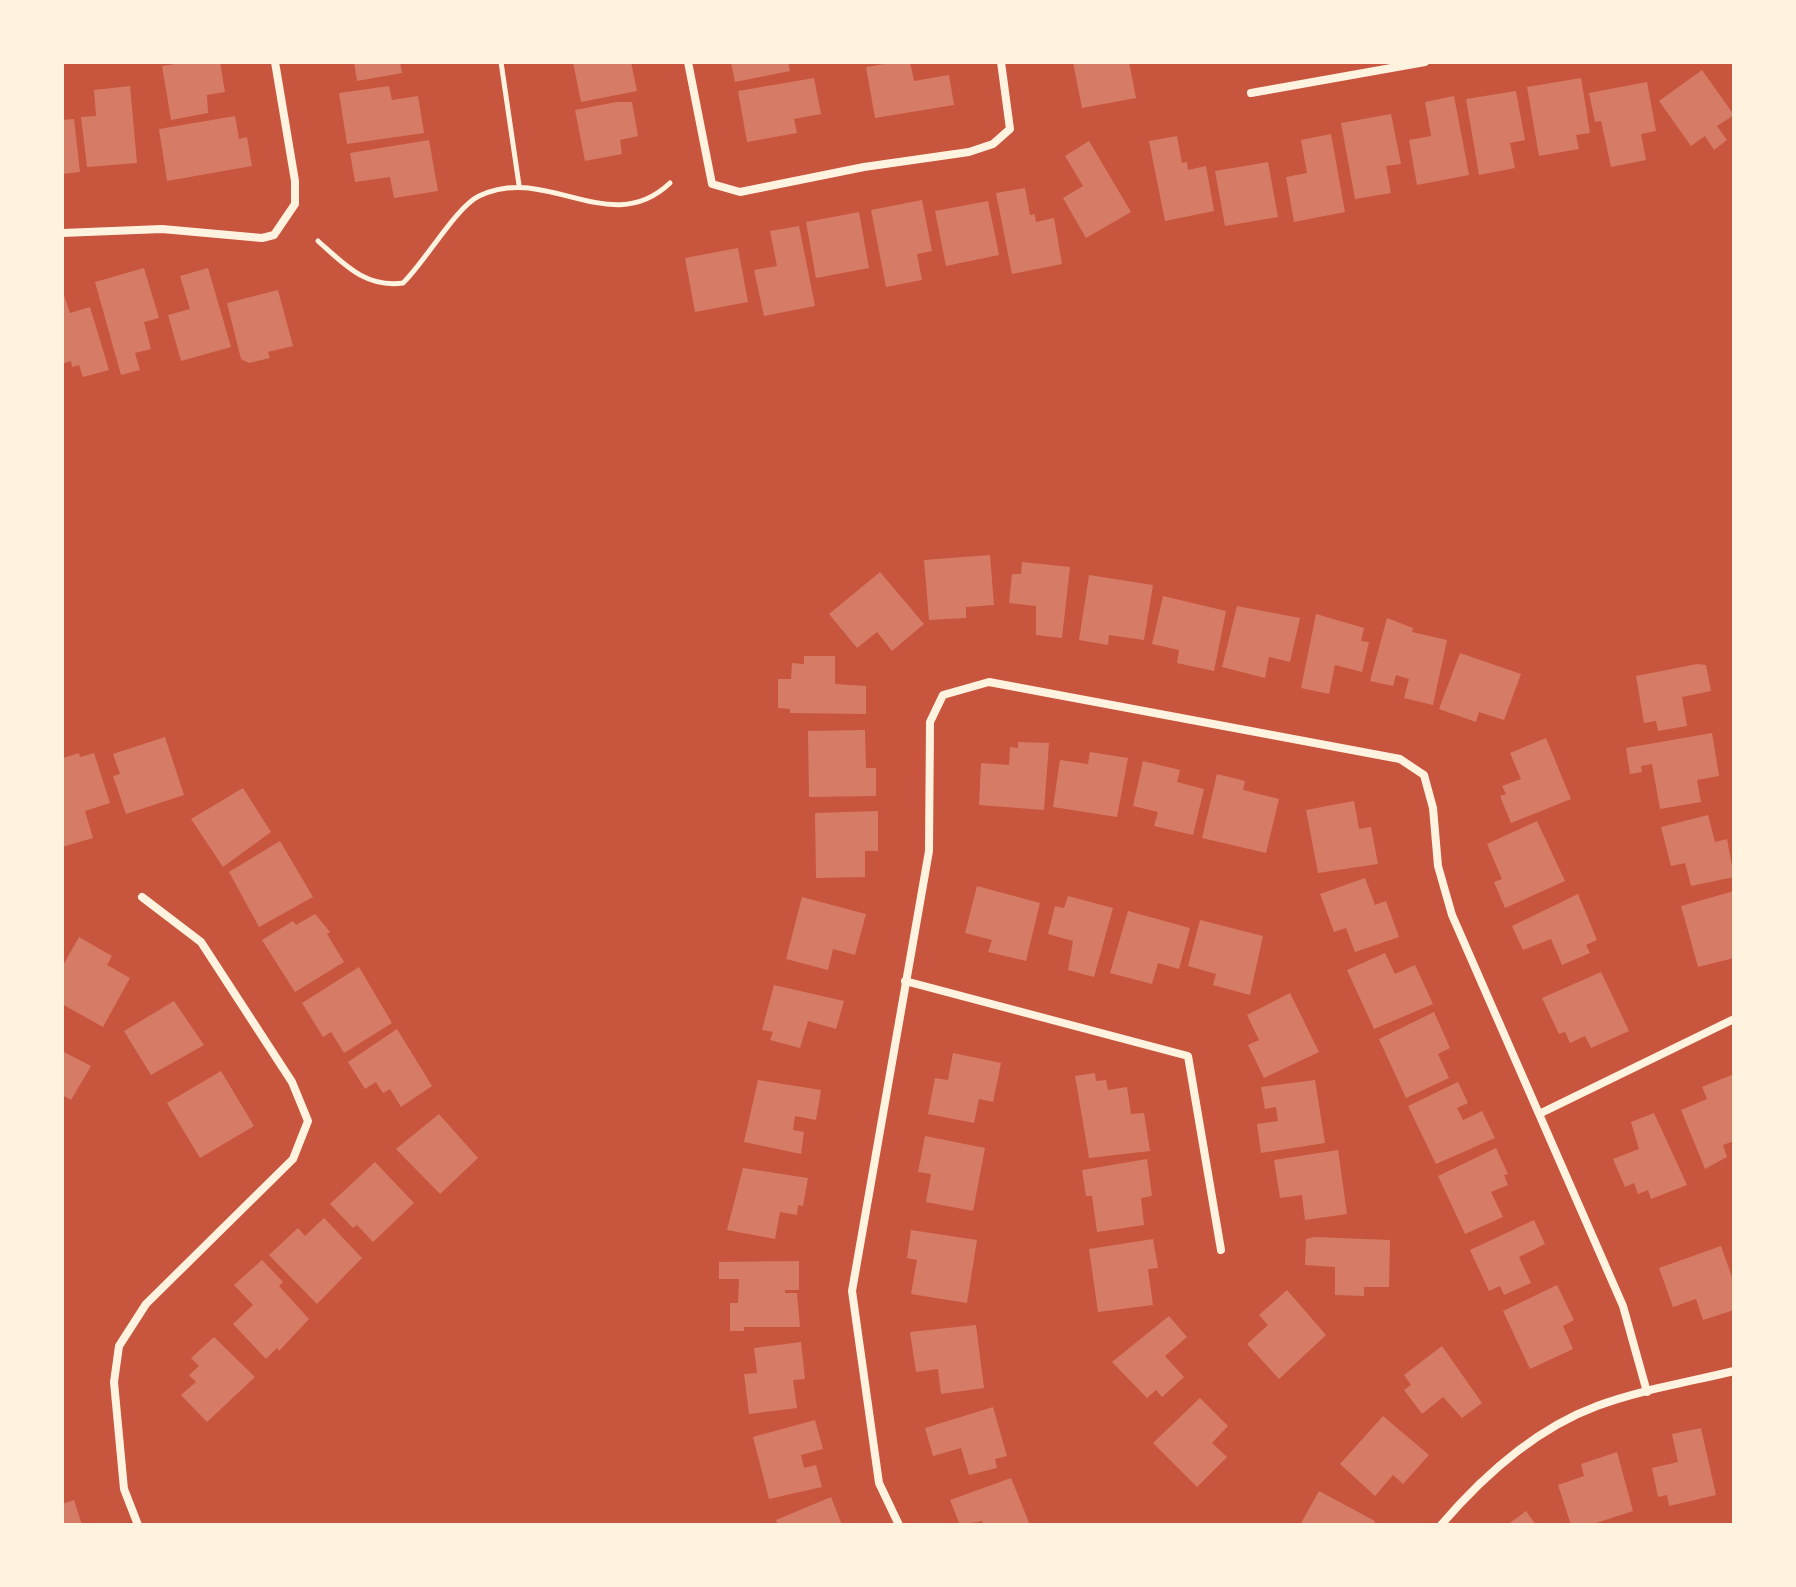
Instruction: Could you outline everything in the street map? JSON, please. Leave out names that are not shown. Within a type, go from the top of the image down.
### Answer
[{"type":"street","points":[[62,233],[162,229],[262,238],[274,235],[295,204],[295,181],[275,62]]},
{"type":"street","points":[[688,62],[712,184],[740,192],[864,167],[969,152],[993,144],[1010,129],[1001,62]]},
{"type":"street","points":[[1251,93],[1425,62]]},
{"type":"street","points":[[899,1525],[879,1483],[852,1291],[929,851],[930,722],[943,695],[989,682],[1400,759],[1424,775],[1433,808],[1438,866],[1452,915],[1623,1306],[1647,1392]]},
{"type":"street","points":[[138,1525],[124,1489],[114,1382],[119,1346],[146,1304],[293,1159],[308,1121],[292,1082],[201,942],[142,897]]},
{"type":"street","points":[[905,981],[1188,1056],[1221,1250]]},
{"type":"street","points":[[1539,1114],[1734,1019]]},
{"type":"street","points":[[1441,1525],[1482,1480],[1537,1437],[1596,1407],[1734,1371]]},
{"type":"path","points":[[501,62],[519,185]]},
{"type":"path","points":[[318,241],[356,274],[387,285],[403,283],[478,196],[519,185],[620,206],[653,199],[670,183]]},
{"type":"building","points":[[220,62],[225,92],[207,95],[208,113],[171,120],[162,66]]},
{"type":"building","points":[[354,62],[400,62],[402,73],[357,81]]},
{"type":"building","points":[[573,62],[631,62],[637,91],[581,102]]},
{"type":"building","points":[[731,62],[788,62],[790,71],[735,82]]},
{"type":"building","points":[[910,62],[914,81],[949,75],[954,105],[875,118],[866,67]]},
{"type":"building","points":[[1073,62],[1129,62],[1136,98],[1082,108]]},
{"type":"building","points":[[1702,70],[1734,115],[1717,126],[1727,140],[1714,150],[1705,136],[1691,146],[1659,101]]},
{"type":"building","points":[[814,78],[821,114],[794,119],[797,133],[747,142],[738,91]]},
{"type":"building","points":[[1581,78],[1590,133],[1576,135],[1579,149],[1539,156],[1527,87]]},
{"type":"building","points":[[1647,82],[1656,131],[1641,134],[1646,160],[1611,167],[1601,121],[1595,122],[1589,93]]},
{"type":"building","points":[[130,86],[137,163],[87,167],[81,117],[96,116],[94,90]]},
{"type":"building","points":[[389,86],[392,100],[418,96],[424,133],[347,144],[339,93]]},
{"type":"building","points":[[1516,91],[1525,140],[1510,143],[1515,168],[1479,175],[1466,99]]},
{"type":"building","points":[[1454,96],[1469,175],[1417,185],[1409,140],[1431,136],[1425,102]]},
{"type":"building","points":[[632,102],[638,136],[620,140],[622,154],[585,161],[575,110]]},
{"type":"building","points":[[1391,114],[1401,164],[1386,166],[1391,193],[1355,199],[1341,123]]},
{"type":"building","points":[[235,116],[239,139],[247,137],[252,166],[167,181],[159,129]]},
{"type":"building","points":[[74,119],[80,172],[62,174],[62,120]]},
{"type":"building","points":[[1331,134],[1345,212],[1294,222],[1286,177],[1307,173],[1301,140]]},
{"type":"building","points":[[1177,136],[1182,163],[1187,162],[1188,170],[1206,166],[1214,211],[1165,221],[1149,141]]},
{"type":"building","points":[[429,140],[438,191],[394,198],[390,177],[355,182],[350,153]]},
{"type":"building","points":[[1089,141],[1131,212],[1086,238],[1063,198],[1083,186],[1065,156]]},
{"type":"building","points":[[1268,162],[1278,217],[1225,226],[1215,171]]},
{"type":"building","points":[[1025,188],[1030,215],[1035,214],[1036,222],[1054,218],[1062,264],[1012,274],[996,193]]},
{"type":"building","points":[[922,200],[932,251],[917,254],[922,280],[886,287],[871,210]]},
{"type":"building","points":[[988,201],[999,255],[946,266],[935,211]]},
{"type":"building","points":[[859,212],[869,268],[816,278],[806,222]]},
{"type":"building","points":[[799,226],[815,306],[764,316],[754,270],[777,266],[770,231]]},
{"type":"building","points":[[738,248],[748,302],[695,312],[685,258]]},
{"type":"building","points":[[144,268],[159,318],[144,322],[151,349],[135,353],[140,370],[121,375],[95,282]]},
{"type":"building","points":[[208,268],[231,347],[181,361],[168,315],[190,309],[180,276]]},
{"type":"building","points":[[62,289],[70,313],[90,307],[109,370],[83,377],[79,365],[72,367],[71,361],[62,364]]},
{"type":"building","points":[[278,290],[293,346],[268,352],[270,358],[249,363],[241,359],[227,303]]},
{"type":"building","points":[[990,555],[994,605],[966,607],[966,618],[929,620],[924,560]]},
{"type":"building","points":[[1022,562],[1070,567],[1062,638],[1036,635],[1036,606],[1009,603],[1012,574],[1021,574]]},
{"type":"building","points":[[880,572],[924,624],[892,651],[877,632],[857,648],[829,614]]},
{"type":"building","points":[[1089,575],[1153,585],[1144,640],[1109,635],[1108,645],[1079,640]]},
{"type":"building","points":[[1163,596],[1226,611],[1214,671],[1177,663],[1179,650],[1152,644]]},
{"type":"building","points":[[1237,606],[1300,618],[1290,662],[1269,657],[1265,678],[1222,667]]},
{"type":"building","points":[[1316,614],[1364,628],[1361,641],[1369,642],[1362,672],[1335,665],[1329,694],[1301,688]]},
{"type":"building","points":[[1387,618],[1413,628],[1412,632],[1447,640],[1433,705],[1404,698],[1409,679],[1396,675],[1393,686],[1370,681]]},
{"type":"building","points":[[1460,653],[1521,674],[1504,720],[1479,712],[1476,722],[1439,709]]},
{"type":"building","points":[[804,656],[835,656],[835,684],[866,686],[866,714],[790,713],[790,709],[778,708],[778,679],[791,679],[792,663],[804,664]]},
{"type":"building","points":[[1706,665],[1711,691],[1682,697],[1687,726],[1658,731],[1656,721],[1644,723],[1636,676]]},
{"type":"building","points":[[865,730],[866,768],[876,768],[876,796],[809,797],[808,731]]},
{"type":"building","points":[[1712,733],[1719,776],[1697,780],[1701,802],[1660,809],[1652,764],[1641,766],[1642,772],[1630,774],[1626,748]]},
{"type":"building","points":[[165,737],[184,795],[126,814],[113,776],[120,774],[113,754]]},
{"type":"building","points":[[1546,738],[1571,799],[1511,823],[1500,796],[1506,794],[1502,786],[1521,779],[1510,753]]},
{"type":"building","points":[[1018,742],[1049,743],[1044,810],[979,805],[981,763],[1009,765],[1010,747],[1018,748]]},
{"type":"building","points":[[1090,752],[1128,758],[1117,817],[1053,807],[1060,760],[1088,764]]},
{"type":"building","points":[[79,753],[80,757],[94,753],[110,803],[85,811],[93,838],[62,847],[63,758]]},
{"type":"building","points":[[1143,761],[1180,770],[1177,782],[1204,789],[1193,835],[1154,826],[1158,812],[1133,806]]},
{"type":"building","points":[[1217,774],[1245,781],[1243,790],[1279,799],[1266,853],[1202,838]]},
{"type":"building","points":[[243,788],[271,832],[223,867],[191,819]]},
{"type":"building","points":[[1354,801],[1359,829],[1371,827],[1378,864],[1318,873],[1306,810]]},
{"type":"building","points":[[878,811],[878,851],[865,851],[865,877],[816,878],[815,813]]},
{"type":"building","points":[[1708,815],[1715,842],[1727,839],[1734,877],[1691,886],[1685,863],[1671,866],[1661,827]]},
{"type":"building","points":[[1537,821],[1565,881],[1505,908],[1494,882],[1502,879],[1487,844]]},
{"type":"building","points":[[280,841],[313,897],[259,927],[229,872]]},
{"type":"building","points":[[1365,878],[1375,905],[1386,901],[1399,937],[1355,952],[1346,928],[1334,932],[1320,894]]},
{"type":"building","points":[[977,886],[1040,903],[1026,961],[988,952],[992,940],[965,933]]},
{"type":"building","points":[[1734,891],[1734,958],[1698,967],[1681,906]]},
{"type":"building","points":[[1578,894],[1597,940],[1586,945],[1590,953],[1562,965],[1551,939],[1523,950],[1512,926]]},
{"type":"building","points":[[1068,896],[1113,908],[1094,977],[1068,970],[1073,941],[1048,934],[1055,906],[1064,908]]},
{"type":"building","points":[[802,897],[866,914],[855,955],[833,949],[828,970],[786,959]]},
{"type":"building","points":[[1128,911],[1190,928],[1179,969],[1158,963],[1152,984],[1110,973]]},
{"type":"building","points":[[315,914],[330,932],[327,934],[344,962],[295,992],[262,940],[293,921],[296,925]]},
{"type":"building","points":[[1200,920],[1263,936],[1250,995],[1213,985],[1216,974],[1188,966]]},
{"type":"building","points":[[79,937],[112,956],[107,965],[130,978],[103,1027],[62,1004],[62,967]]},
{"type":"building","points":[[1385,953],[1395,974],[1415,965],[1433,1004],[1374,1029],[1347,970]]},
{"type":"building","points":[[359,967],[392,1023],[344,1053],[331,1032],[323,1037],[302,1003]]},
{"type":"building","points":[[1601,972],[1629,1031],[1591,1048],[1585,1036],[1570,1043],[1565,1032],[1559,1034],[1542,998]]},
{"type":"building","points":[[774,985],[844,1001],[836,1029],[808,1021],[800,1048],[770,1040],[773,1032],[762,1030]]},
{"type":"building","points":[[1290,993],[1319,1052],[1264,1078],[1248,1045],[1259,1040],[1247,1015]]},
{"type":"building","points":[[174,1001],[204,1045],[151,1075],[124,1031]]},
{"type":"building","points":[[1434,1012],[1450,1048],[1438,1054],[1449,1078],[1406,1098],[1379,1039]]},
{"type":"building","points":[[397,1029],[432,1086],[401,1107],[390,1089],[383,1093],[376,1082],[365,1089],[348,1062]]},
{"type":"building","points":[[62,1051],[91,1066],[71,1100],[62,1095]]},
{"type":"building","points":[[953,1053],[1001,1063],[993,1102],[979,1099],[974,1123],[928,1114],[935,1078],[948,1080]]},
{"type":"building","points":[[221,1071],[254,1126],[200,1158],[167,1103]]},
{"type":"building","points":[[1095,1073],[1096,1081],[1106,1080],[1108,1090],[1127,1087],[1131,1114],[1144,1113],[1150,1151],[1089,1158],[1075,1076]]},
{"type":"building","points":[[1734,1074],[1734,1141],[1723,1145],[1727,1157],[1705,1169],[1681,1110],[1707,1099],[1702,1087]]},
{"type":"building","points":[[758,1080],[821,1090],[816,1120],[795,1116],[793,1130],[804,1132],[801,1154],[744,1142]]},
{"type":"building","points":[[1315,1080],[1325,1143],[1261,1153],[1257,1124],[1278,1121],[1276,1107],[1265,1109],[1261,1087]]},
{"type":"building","points":[[1458,1082],[1468,1103],[1457,1108],[1463,1120],[1482,1111],[1495,1138],[1436,1164],[1408,1106]]},
{"type":"building","points":[[1654,1113],[1687,1185],[1651,1199],[1648,1190],[1638,1194],[1634,1183],[1625,1187],[1613,1159],[1639,1149],[1631,1122]]},
{"type":"building","points":[[439,1114],[478,1158],[440,1194],[396,1149]]},
{"type":"building","points":[[925,1136],[985,1148],[973,1211],[926,1202],[931,1174],[918,1172]]},
{"type":"building","points":[[1496,1148],[1508,1174],[1504,1175],[1508,1185],[1491,1192],[1503,1217],[1465,1234],[1438,1176]]},
{"type":"building","points":[[1338,1150],[1347,1214],[1305,1220],[1302,1195],[1280,1198],[1274,1160]]},
{"type":"building","points":[[1147,1159],[1152,1196],[1141,1198],[1144,1225],[1097,1232],[1092,1196],[1086,1196],[1082,1170]]},
{"type":"building","points":[[375,1162],[414,1203],[373,1242],[357,1225],[353,1228],[330,1204]]},
{"type":"building","points":[[743,1168],[808,1178],[803,1206],[798,1205],[797,1215],[780,1212],[775,1239],[727,1230]]},
{"type":"building","points":[[324,1218],[362,1258],[317,1304],[269,1255],[298,1228],[305,1236]]},
{"type":"building","points":[[1534,1220],[1545,1244],[1519,1257],[1531,1283],[1504,1295],[1500,1286],[1489,1291],[1470,1250]]},
{"type":"building","points":[[911,1230],[977,1240],[967,1303],[911,1294],[917,1260],[907,1258]]},
{"type":"building","points":[[1153,1239],[1158,1268],[1148,1269],[1153,1305],[1098,1312],[1089,1249]]},
{"type":"building","points":[[1306,1239],[1390,1240],[1389,1287],[1364,1287],[1364,1296],[1335,1295],[1335,1267],[1305,1265]]},
{"type":"building","points":[[1721,1246],[1734,1283],[1734,1310],[1703,1320],[1696,1299],[1673,1307],[1659,1268]]},
{"type":"building","points":[[262,1260],[283,1282],[279,1286],[309,1319],[279,1351],[277,1348],[266,1359],[233,1324],[253,1305],[234,1285]]},
{"type":"building","points":[[799,1261],[799,1290],[785,1290],[785,1293],[797,1293],[800,1327],[744,1327],[744,1331],[730,1331],[730,1303],[738,1303],[739,1279],[719,1279],[719,1262]]},
{"type":"building","points":[[1557,1285],[1574,1320],[1563,1326],[1573,1349],[1530,1369],[1503,1311]]},
{"type":"building","points":[[1287,1290],[1326,1335],[1279,1379],[1247,1344],[1268,1325],[1259,1315]]},
{"type":"building","points":[[1169,1316],[1187,1337],[1165,1356],[1184,1377],[1162,1397],[1156,1390],[1147,1398],[1112,1362]]},
{"type":"building","points":[[976,1325],[984,1388],[941,1394],[938,1369],[916,1372],[910,1332]]},
{"type":"building","points":[[214,1337],[255,1377],[207,1422],[181,1395],[196,1382],[189,1375],[199,1366],[191,1358]]},
{"type":"building","points":[[801,1342],[805,1379],[793,1380],[797,1408],[749,1414],[744,1374],[757,1373],[754,1348]]},
{"type":"building","points":[[1442,1346],[1482,1403],[1462,1418],[1443,1397],[1422,1414],[1404,1390],[1411,1385],[1404,1375]]},
{"type":"building","points":[[1200,1398],[1228,1426],[1212,1443],[1227,1457],[1197,1487],[1153,1443]]},
{"type":"building","points":[[993,1407],[1007,1456],[995,1459],[997,1468],[969,1475],[961,1448],[933,1456],[925,1428]]},
{"type":"building","points":[[1383,1416],[1429,1455],[1403,1484],[1393,1475],[1375,1496],[1340,1464]]},
{"type":"building","points":[[815,1420],[823,1449],[801,1455],[804,1468],[816,1465],[822,1487],[769,1499],[753,1437]]},
{"type":"building","points":[[1701,1428],[1716,1495],[1669,1506],[1667,1495],[1658,1497],[1652,1468],[1678,1462],[1672,1434]]},
{"type":"building","points":[[1617,1452],[1633,1511],[1590,1525],[1571,1525],[1558,1485],[1584,1476],[1581,1464]]},
{"type":"building","points":[[1011,1478],[1030,1525],[984,1525],[982,1521],[960,1525],[950,1500]]},
{"type":"building","points":[[1319,1491],[1375,1521],[1373,1525],[1300,1525]]},
{"type":"building","points":[[831,1497],[842,1525],[778,1525],[776,1520]]},
{"type":"building","points":[[74,1500],[82,1525],[62,1525],[62,1504]]},
{"type":"building","points":[[1526,1511],[1536,1525],[1507,1525]]}]
